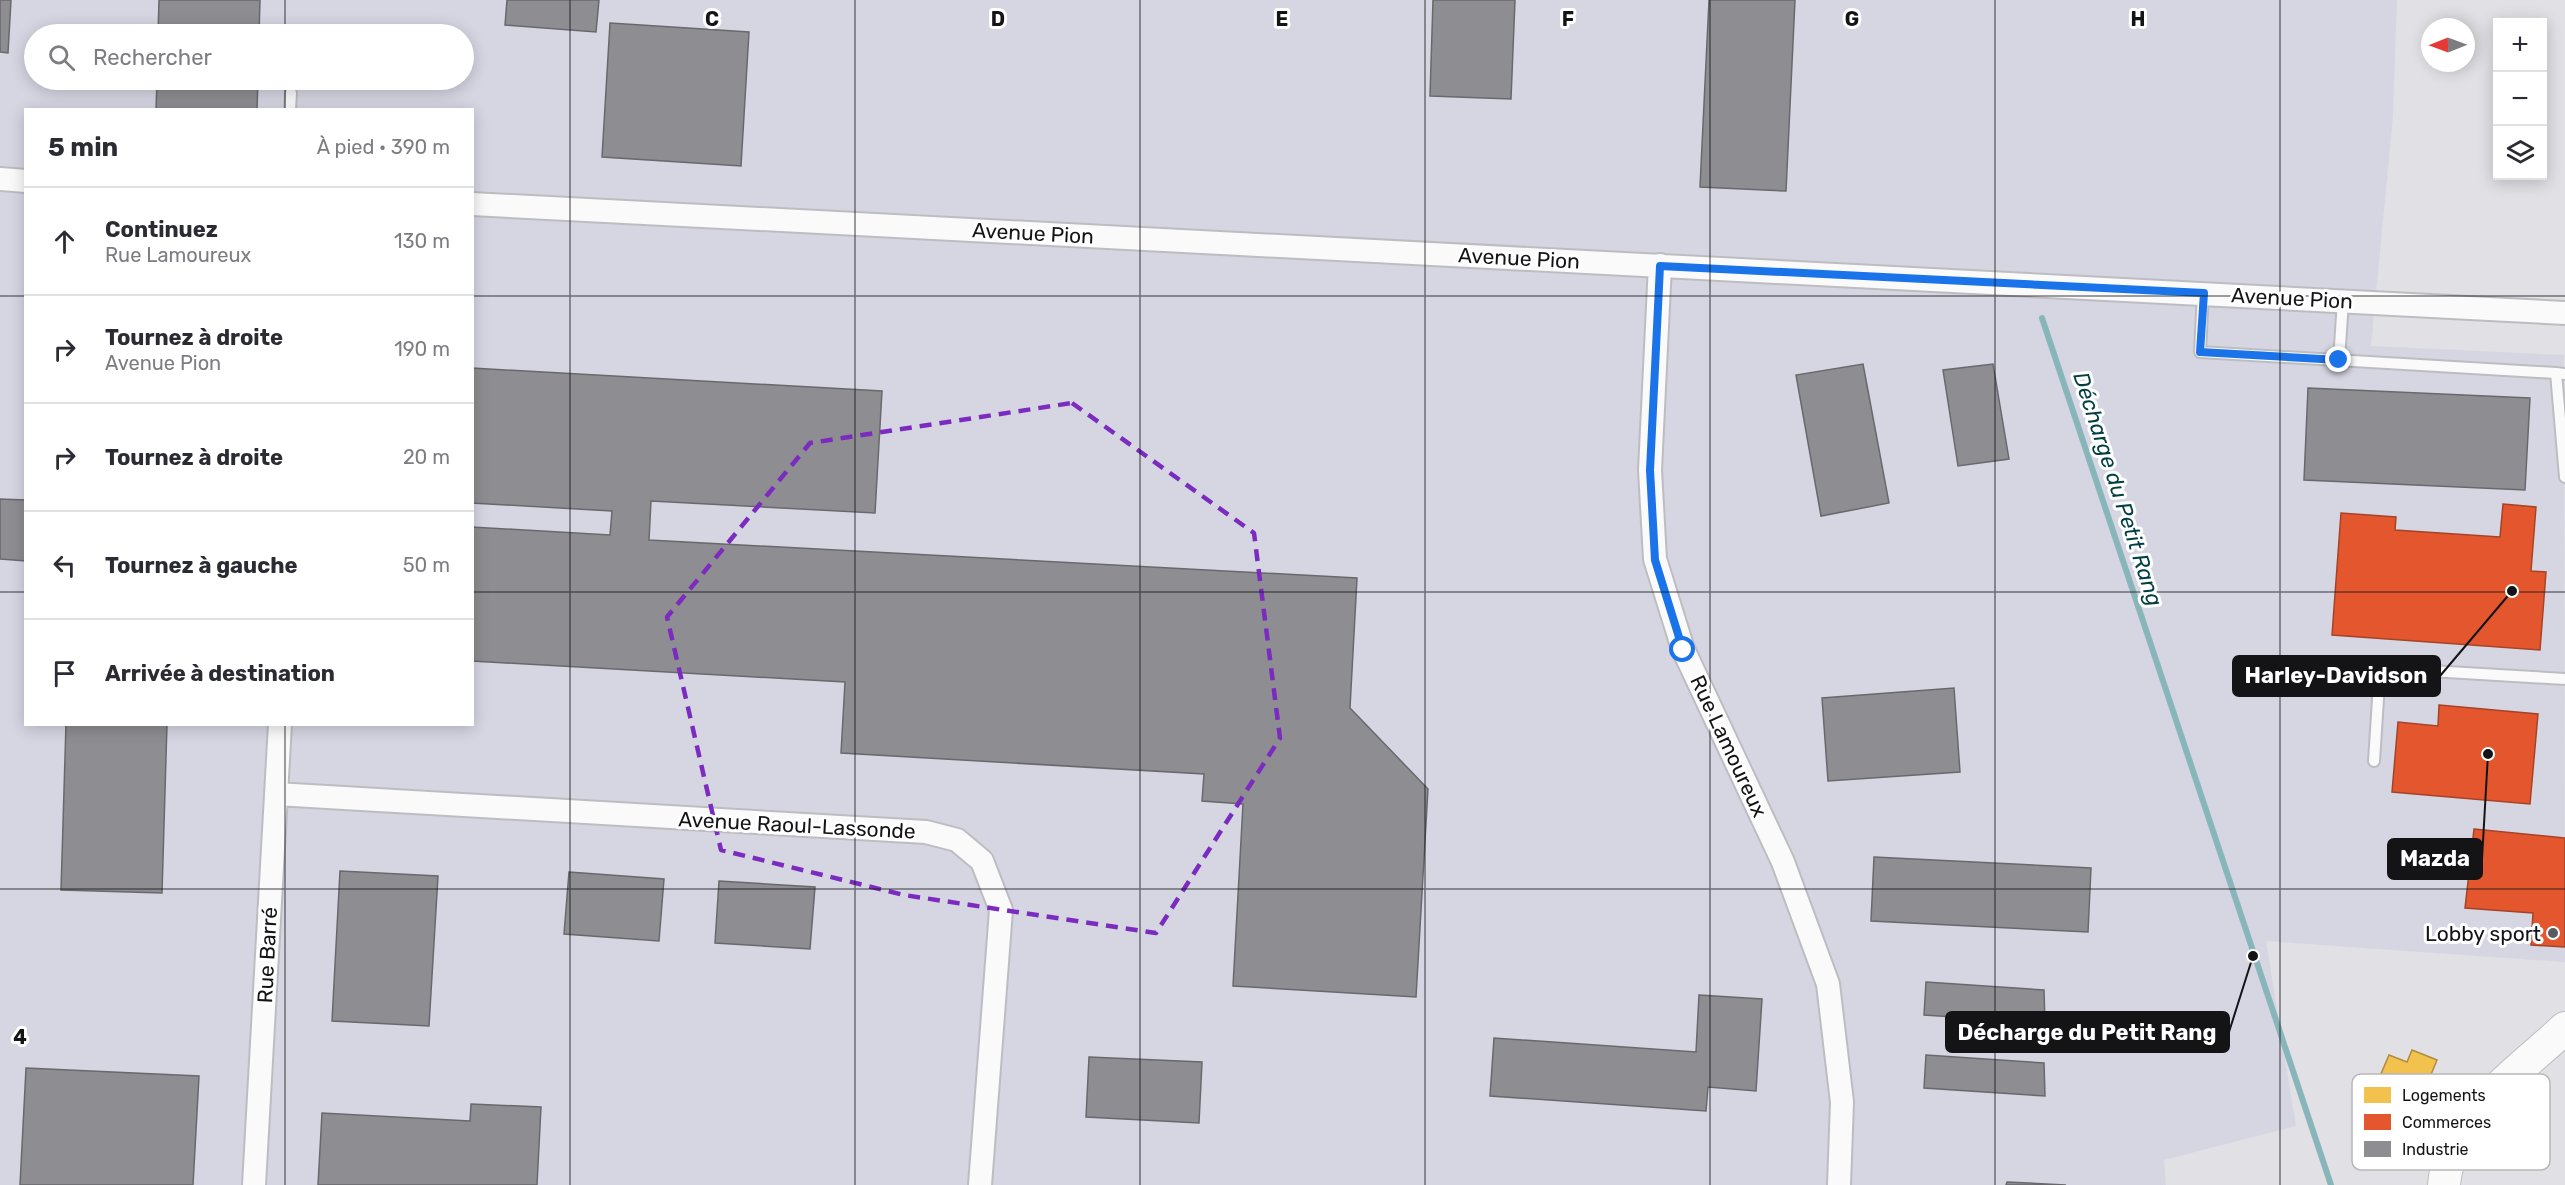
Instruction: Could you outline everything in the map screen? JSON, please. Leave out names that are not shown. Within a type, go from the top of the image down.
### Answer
[{"type":"street","points":[[0,179],[24,181]]},
{"type":"street","name":"Avenue Pion","points":[[474,204],[2565,313]]},
{"type":"street","name":"Rue Lamoureux","points":[[1660,266],[1650,470],[1655,560],[1683,650],[1783,862],[1828,984],[1842,1102],[1839,1185]]},
{"type":"street","name":"Rue Barré","points":[[254,1185],[280,726]]},
{"type":"street","name":"Avenue Raoul-Lassonde","points":[[276,794],[926,832],[957,840],[982,861],[1001,910],[980,1185]]},
{"type":"street","points":[[2517,1074],[2565,1028]]},
{"type":"street","points":[[2444,1185],[2447,1170]]},
{"type":"lane","points":[[290,108],[291,93]]},
{"type":"lane","points":[[2204,293],[2200,352],[2560,374],[2565,477]]},
{"type":"lane","points":[[2339,360],[2343,301]]},
{"type":"lane","points":[[2374,761],[2380,668],[2565,680]]},
{"type":"highlighted area","points":[[1072,403],[1254,533],[1280,738],[1156,933],[904,895],[721,850],[667,617],[810,443]]},
{"type":"shaded area","points":[[0,0],[2397,0],[2393,116],[2371,346],[2564,355],[2565,962],[2266,941],[2296,1126],[2164,1160],[2166,1185],[0,1185]]},
{"type":"building: Logements","points":[[2412,1050],[2437,1060],[2431,1074],[2381,1074],[2389,1055],[2407,1062]]},
{"type":"building: Commerces","points":[[2503,504],[2536,507],[2531,571],[2546,572],[2540,650],[2332,635],[2341,513],[2396,517],[2395,530],[2500,537]]},
{"type":"building: Commerces","points":[[2439,705],[2538,714],[2530,804],[2392,792],[2398,722],[2438,726]]},
{"type":"building: Commerces","points":[[2474,829],[2565,838],[2565,947],[2531,945],[2533,913],[2465,908]]},
{"type":"building: Industrie","points":[[0,0],[11,0],[8,53],[0,52]]},
{"type":"building: Industrie","points":[[159,0],[260,0],[259,24],[158,24]]},
{"type":"building: Industrie","points":[[507,0],[599,0],[596,32],[505,25]]},
{"type":"building: Industrie","points":[[1433,0],[1515,0],[1511,99],[1430,96]]},
{"type":"building: Industrie","points":[[1709,0],[1795,0],[1786,191],[1700,187]]},
{"type":"building: Industrie","points":[[610,23],[749,32],[741,166],[602,157]]},
{"type":"building: Industrie","points":[[157,90],[258,90],[257,108],[156,108]]},
{"type":"building: Industrie","points":[[1863,364],[1889,503],[1821,516],[1796,375]]},
{"type":"building: Industrie","points":[[1993,364],[2009,459],[1958,466],[1943,370]]},
{"type":"building: Industrie","points":[[474,368],[882,391],[875,513],[651,501],[649,540],[1357,578],[1350,708],[1428,789],[1416,997],[1233,986],[1243,804],[1202,801],[1204,774],[841,753],[845,682],[474,661],[474,527],[610,535],[612,511],[474,503]]},
{"type":"building: Industrie","points":[[2308,388],[2530,398],[2525,490],[2304,480]]},
{"type":"building: Industrie","points":[[0,499],[24,500],[24,561],[0,559]]},
{"type":"building: Industrie","points":[[1954,688],[1960,772],[1828,781],[1822,698]]},
{"type":"building: Industrie","points":[[66,726],[167,726],[162,893],[61,890]]},
{"type":"building: Industrie","points":[[1874,857],[2091,868],[2088,932],[1871,921]]},
{"type":"building: Industrie","points":[[340,871],[438,876],[429,1026],[332,1021]]},
{"type":"building: Industrie","points":[[569,872],[664,879],[659,941],[564,934]]},
{"type":"building: Industrie","points":[[719,881],[815,887],[810,949],[715,943]]},
{"type":"building: Industrie","points":[[1926,982],[2044,990],[2045,1023],[1924,1015]]},
{"type":"building: Industrie","points":[[1699,995],[1762,999],[1756,1091],[1708,1087],[1706,1111],[1490,1096],[1494,1038],[1696,1052]]},
{"type":"building: Industrie","points":[[1926,1055],[2044,1063],[2045,1096],[1924,1088]]},
{"type":"building: Industrie","points":[[1089,1057],[1202,1062],[1199,1123],[1086,1117]]},
{"type":"building: Industrie","points":[[26,1068],[199,1076],[193,1185],[20,1185]]},
{"type":"building: Industrie","points":[[471,1104],[541,1107],[537,1185],[318,1185],[322,1113],[470,1121]]},
{"type":"building: Industrie","points":[[2007,1182],[2066,1185],[2006,1185]]},
{"type":"waterway","name":"Décharge du Petit Rang","points":[[2042,318],[2331,1185]]},
{"type":"place","name":"Harley-Davidson","points":[[2512,591]]},
{"type":"place","name":"Mazda","points":[[2488,754]]},
{"type":"place","name":"Lobby sport","points":[[2553,933]]},
{"type":"place","name":"Décharge du Petit Rang","points":[[2253,956]]},
{"type":"route","points":[[1683,650],[1655,560],[1650,470],[1660,266],[2204,293],[2200,352],[2339,360]]}]
